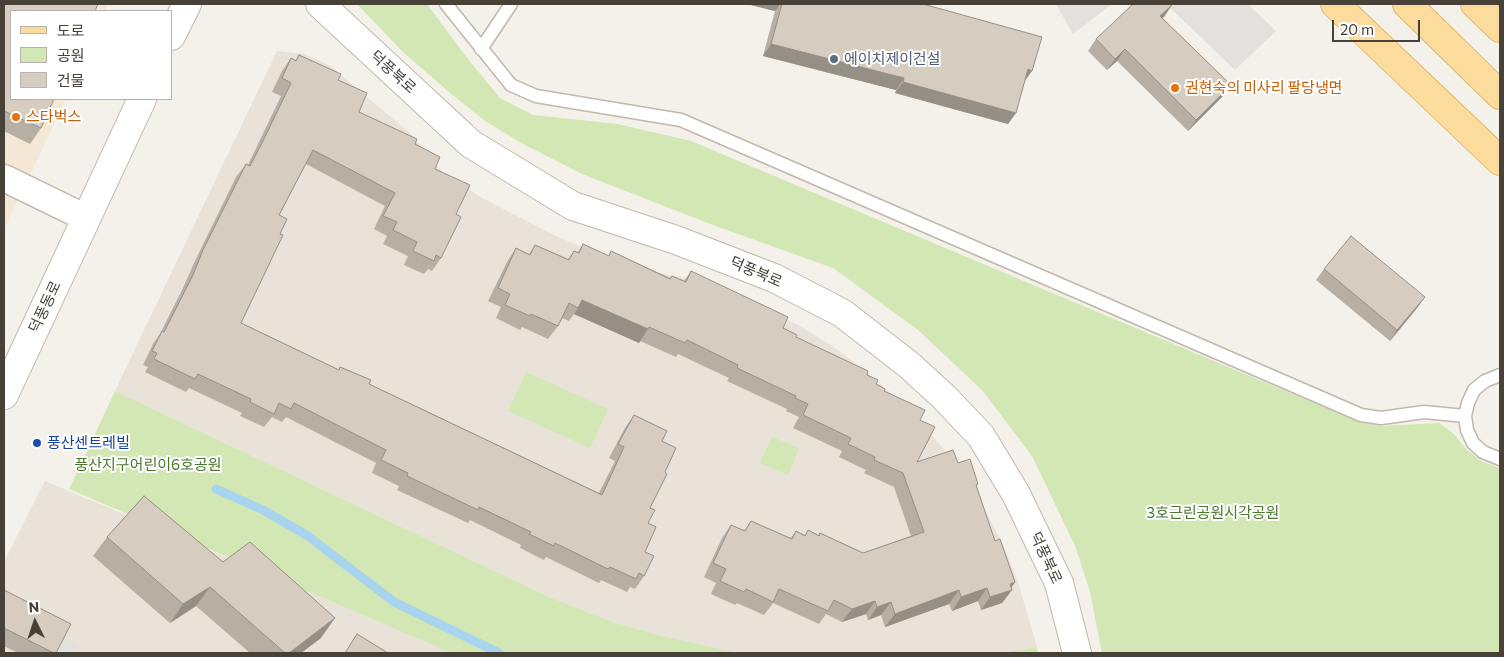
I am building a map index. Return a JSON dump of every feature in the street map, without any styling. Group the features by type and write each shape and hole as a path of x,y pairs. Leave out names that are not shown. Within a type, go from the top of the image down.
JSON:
{"main road":[{"path":"1335,4 1500,161"},
{"path":"1407,4 1500,95"},
{"path":"1475,4 1500,28"}],"street":[{"path":"172,34 186,4"},
{"name":"덕풍북로","path":"320,4 471,144 573,206 676,240 774,278 842,313 909,365 945,398 980,436 1016,494 1059,583 1077,653"},
{"name":"덕풍동로","path":"4,395 142,100"},
{"path":"4,178 86,218"}],"lane":[{"path":"446,4 511,85 536,96 681,120 1361,415 1381,418 1424,412 1465,416"},
{"path":"481,49 513,4"},
{"path":"1500,375 1485,381 1474,390 1468,402 1465,416 1467,430 1474,443 1483,452 1500,459"}],"shaded area":[{"path":"4,4 108,4 105,10 10,10 10,100 66,100 4,229"},
{"path":"1056,4 1112,4 1073,34"},
{"path":"1166,4 1248,4 1276,31 1235,70"},
{"path":"277,51 304,54 329,65 412,135 443,173 482,198 558,237 630,267 696,280 753,303 798,325 831,345 863,369 907,407 948,454 967,480 1003,545 1017,579 1037,647 1000,653 739,653 658,635 610,621 547,596 115,391"},
{"path":"45,481 452,653 4,653 4,562"},
{"path":"63,638 77,645 73,653 55,653"}],"green space":[{"name":"3호근린공원시각공원","path":"357,4 427,4 500,98 533,115 618,124 691,141 1359,422 1381,426 1439,423 1454,434 1466,449 1483,462 1500,468 1500,653 1102,653 1090,592 1076,548 1032,456 982,390 918,330 833,268 713,225 582,174 521,143 485,121 449,92 404,53"},
{"path":"526,372 608,409 590,448 508,411"},
{"name":"풍산지구어린이6호공원","path":"115,391 547,596 610,621 658,635 739,653 452,653 69,489"},
{"path":"772,437 799,448 788,475 760,463"},
{"path":"1037,647 1038,653 1000,653"}],"building":[{"path":"4,4 98,4 95,10 10,10 10,100 54,100 41,128 4,111"},
{"path":"782,4 923,4 1042,37 1032,71 1028,69 1016,113 903,82 904,78 771,44"},
{"path":"1133,4 1171,4 1160,16 1231,85 1196,120 1125,49 1115,59 1096,39"},
{"path":"299,55 341,74 338,80 367,93 359,112 417,139 415,144 440,157 435,169 470,185 456,214 461,217 441,258 436,255 434,261 413,251 417,242 393,230 397,222 383,216 395,193 313,150 279,215 287,219 280,234 283,235 241,323 339,370 340,367 371,380 369,384 602,495 624,447 618,444 634,415 667,431 662,441 676,448 665,472 667,474 650,508 655,510 648,523 656,527 645,552 654,556 644,576 639,573 636,579 610,567 608,569 555,543 554,546 529,534 531,532 479,507 478,510 407,476 408,473 381,460 386,450 294,403 291,409 279,403 274,414 250,402 251,399 198,374 195,379 154,359 157,353 152,351 162,331 164,332 193,275 203,250 246,164 250,166 291,83 282,78 291,58 296,61"},
{"path":"1351,236 1425,297 1397,330 1324,269"},
{"path":"583,244 609,256 611,251 670,279 672,276 686,282 691,271 788,317 783,328 797,335 796,337 868,371 867,375 878,380 876,384 885,389 884,391 925,410 920,420 935,427 917,462 953,450 958,463 970,459 978,484 976,485 995,541 1000,539 1015,582 1010,584 1012,590 990,597 987,588 961,597 959,590 895,614 891,602 877,607 875,601 852,609 834,600 828,611 779,589 773,602 746,589 744,592 720,581 726,569 713,563 731,525 745,531 751,521 792,539 796,531 805,536 808,530 819,536 820,533 863,553 924,532 903,473 874,460 875,457 848,444 851,438 803,415 808,404 795,398 796,396 737,368 738,365 687,340 685,343 649,327 648,329 582,300 578,308 569,303 558,326 505,305 510,294 498,288 516,248 530,255 535,245 569,260 574,251 579,253"},
{"path":"144,496 223,562 250,542 335,618 289,653 285,653 210,587 183,604 107,537"},
{"path":"4,590 71,624 56,653 4,628"},
{"path":"357,634 388,653 345,653"}],"waterway":[{"path":"216,489 263,510 308,536 394,602 499,653"}],"place":[{"name":"에이치제이건설","path":"834,59"},
{"name":"권현숙의 미사리 팔당냉면","path":"1175,88"},
{"name":"스타벅스","path":"16,117"},
{"name":"풍산센트레빌","path":"37,443"}]}
